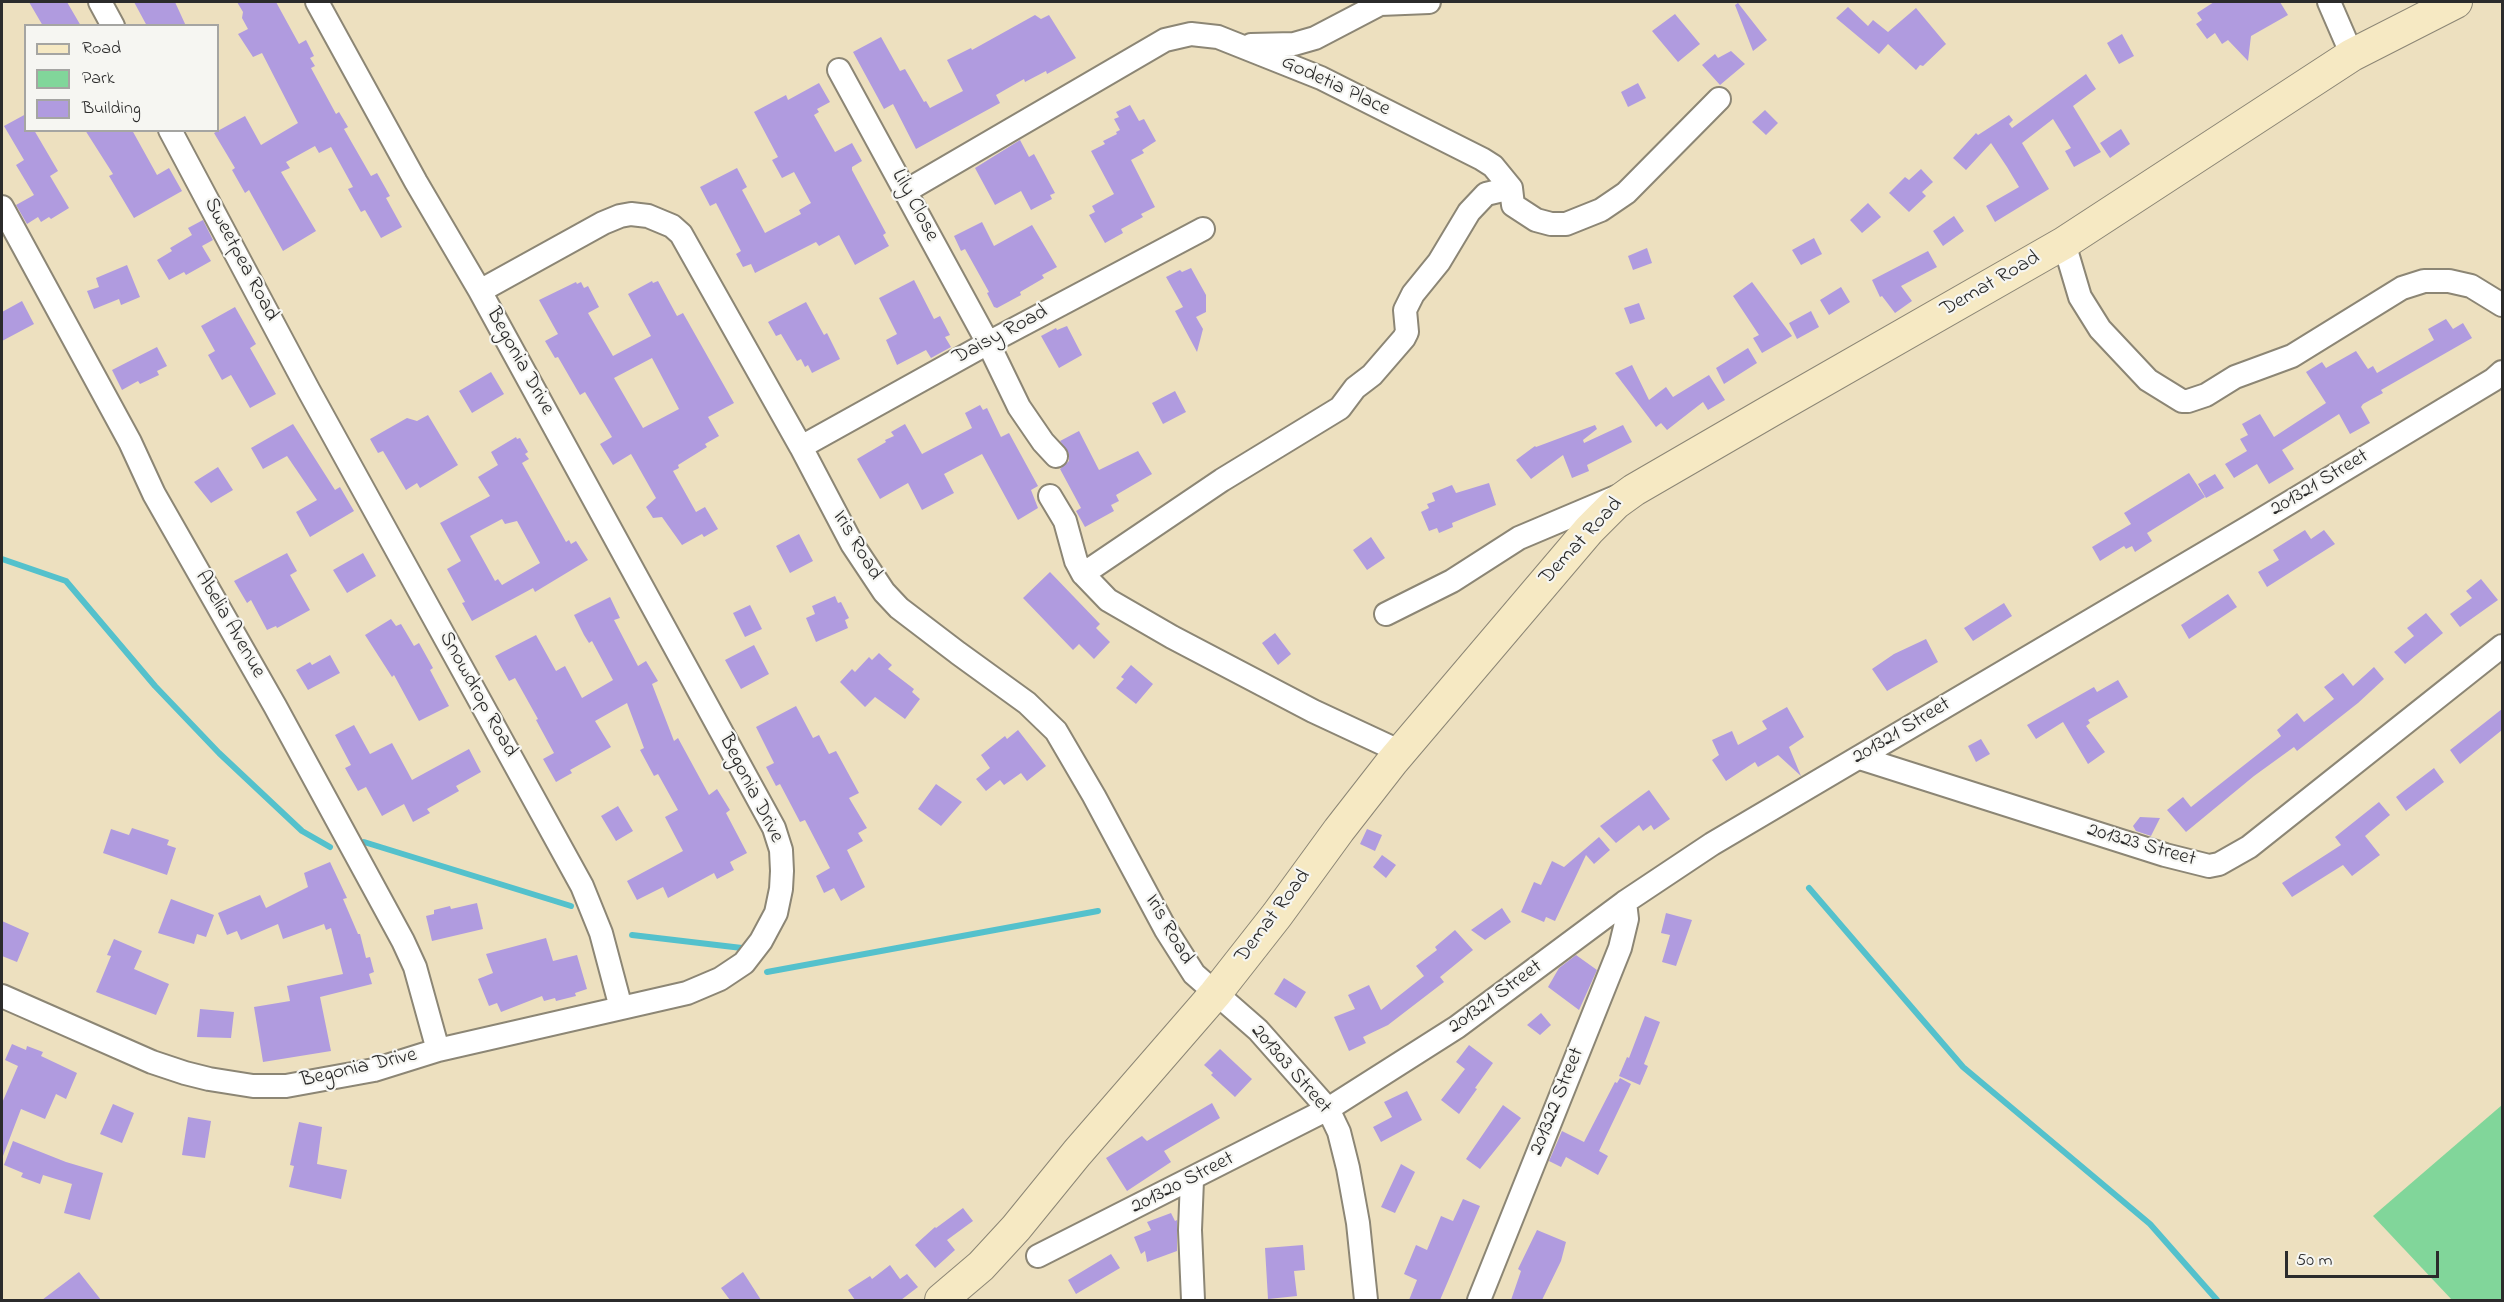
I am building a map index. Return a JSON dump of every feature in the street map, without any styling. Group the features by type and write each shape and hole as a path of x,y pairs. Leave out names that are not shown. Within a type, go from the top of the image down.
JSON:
{"street":[{"path":"100,2 112,24"},
{"name":"Begonia Drive","path":"2,996 152,1062 209,1079 253,1086 286,1086 374,1070 438,1050 687,993 704,987 744,963 761,941 776,913 782,884 781,850 774,828 480,291 416,182 317,2"},
{"path":"1240,45 1294,44 1319,36 1380,4 1429,2"},
{"path":"2329,2 2352,55"},
{"name":"Demat Road","path":"941,1300 981,1266 1016,1228 1077,1153 1215,994 1277,915 1345,821 1401,752 1589,530 1616,503 1634,490 2064,243 2352,55 2456,2"},
{"name":"Godetia Place","path":"906,191 1165,40 1191,34 1218,37 1321,78 1482,159 1493,166 1511,188 1513,205 1536,220 1551,224 1566,224 1601,210 1626,193 1719,99"},
{"name":"Lily Close","path":"839,70 988,342 1019,407 1042,442 1056,456"},
{"name":"Sweetpea Road","path":"171,132 309,391"},
{"path":"1083,574 1222,480 1340,408 1355,388 1372,375 1404,338 1407,332 1404,313 1413,294 1439,262 1469,212 1486,194 1511,188"},
{"name":"Abelia Avenue","path":"2,207 130,442 154,494 275,706 403,941 415,967 438,1050"},
{"name":"Iris Road","path":"480,291 611,219 637,215 662,220 683,236 801,447 852,544 884,592 899,608 1027,703 1056,731 1179,951 1194,974 1215,994"},
{"name":"Daisy Road","path":"801,447 988,342 1203,229"},
{"path":"2064,243 2080,297 2100,329 2148,380 2182,401 2206,394 2235,377 2292,356 2402,288 2424,280 2449,281 2471,286 2502,305"},
{"name":"201321 Street","path":"1328,1109 1395,1068 1485,1007 1625,902 1712,844 1860,758 2498,376"},
{"name":"Snowdrop Road","path":"309,391 591,903 621,1008"},
{"path":"1386,614 1462,575 1519,538 1634,490"},
{"path":"1050,496 1065,521 1076,561 1083,574 1097,590 1122,609 1321,715 1401,752"},
{"name":"201323 Street","path":"1860,758 2164,855 2209,866 2219,864 2249,847 2502,646"},
{"name":"201322 Street","path":"1479,1300 1620,948 1627,919 1625,902"},
{"name":"201303 Street","path":"1215,994 1258,1030 1328,1109 1340,1132 1358,1223 1366,1300"},
{"name":"201320 Street","path":"1038,1256 1328,1109"},
{"path":"1192,1179 1190,1230 1193,1300"}],"green space":[{"path":"2502,1105 2502,1300 2452,1300 2373,1216"}],"building":[{"path":"29,2 67,2 80,24 42,24"},
{"path":"134,2 175,2 185,24 146,24"},
{"path":"237,2 276,2 299,44 306,40 314,56 310,58 315,66 311,68 336,114 339,112 348,127 344,129 371,176 377,173 390,196 386,198 402,227 381,238 365,210 361,212 348,189 353,187 331,147 319,153 315,146 286,162 290,168 281,172 316,231 283,251 249,190 245,193 232,170 235,168 214,133 245,116 261,145 298,123 262,53 253,57 238,34 248,29 242,18 243,12"},
{"path":"2214,2 2280,2 2288,15 2251,36 2248,61 2228,40 2222,44 2215,33 2207,39 2196,24 2202,20 2197,13"},
{"path":"1738,3 1767,40 1753,51 1735,5"},
{"path":"1848,7 1868,26 1873,20 1888,32 1916,8 1946,44 1916,70 1888,44 1879,54 1836,18"},
{"path":"1675,14 1700,44 1678,62 1652,31"},
{"path":"1035,15 1041,19 1049,15 1076,58 1047,74 1046,71 1025,82 1024,79 996,95 1000,103 916,149 893,104 884,109 853,52 881,37 900,71 905,69 924,102 926,101 930,108 963,91 947,60 971,48 972,50"},
{"path":"2122,34 2134,56 2119,64 2107,43"},
{"path":"1731,51 1745,64 1720,85 1702,65 1715,54 1718,58"},
{"path":"2086,74 2096,89 2073,106 2101,152 2074,167 2065,151 2071,148 2053,119 2022,143 2049,189 1995,222 1986,206 2019,187 2007,167 1991,143 1966,170 1953,158 1976,133 1978,135 2009,115 2013,120 2009,124 2012,128"},
{"path":"819,83 830,102 817,109 819,112 814,115 835,152 852,143 862,161 852,167 852,170 886,233 883,235 889,246 855,265 839,235 819,246 816,242 755,273 751,264 743,267 736,254 741,251 716,203 710,206 700,187 737,168 747,187 742,190 765,233 801,214 799,210 811,203 794,172 782,178 772,160 778,157 754,112 786,95 788,100"},
{"path":"1638,83 1646,98 1628,107 1621,92"},
{"path":"1130,105 1139,121 1144,119 1156,141 1142,150 1144,153 1131,160 1155,207 1141,214 1143,217 1121,229 1123,233 1105,243 1089,215 1095,212 1092,206 1114,194 1091,151 1105,144 1103,141 1117,134 1116,132 1120,130 1114,119 1119,117 1116,112"},
{"path":"1765,110 1778,123 1766,135 1752,122"},
{"path":"24,115 24,132 35,132 58,171 50,176 69,208 51,219 49,217 41,222 38,217 27,224 16,205 34,195 16,165 24,160 4,126"},
{"path":"2121,129 2130,144 2110,158 2100,143"},
{"path":"86,132 133,132 157,175 169,168 182,191 134,218 109,176 113,174"},
{"path":"1020,140 1029,157 1034,154 1055,193 1050,195 1052,199 1031,210 1021,191 995,205 975,168"},
{"path":"1921,169 1933,182 1922,192 1926,196 1909,212 1889,193 1905,177 1909,180"},
{"path":"1868,203 1881,217 1862,233 1850,220"},
{"path":"1954,216 1964,231 1943,246 1933,231"},
{"path":"203,220 213,240 202,246 211,261 186,275 184,272 169,280 157,260 172,251 170,248 192,235 188,228"},
{"path":"982,222 994,246 1032,225 1057,267 1042,275 1044,278 1020,292 1021,295 997,308 994,307 987,293 989,292 965,249 961,251 954,236"},
{"path":"1814,238 1822,254 1801,265 1792,250"},
{"path":"1647,248 1652,263 1633,270 1628,256"},
{"path":"1928,251 1937,267 1901,286 1912,301 1895,313 1882,296 1880,297 1872,280"},
{"path":"127,265 140,297 121,305 119,299 94,309 87,291 99,287 96,278"},
{"path":"1191,268 1206,295 1206,312 1196,317 1203,329 1197,352 1175,311 1183,307 1166,277 1180,270 1182,272"},
{"path":"914,280 934,319 940,316 950,335 945,337 951,347 931,358 926,350 897,365 886,340 897,334 879,298"},
{"path":"652,281 653,283 658,281 677,316 683,313 734,403 708,417 719,436 705,444 707,447 678,465 679,468 673,471 696,512 705,507 718,529 704,537 702,534 682,545 662,517 653,518 646,507 656,498 631,454 613,465 600,444 612,437 585,392 580,395 558,357 555,358 545,341 558,334 539,300 576,282 577,284 581,282 584,288 588,286 599,307 588,313 613,356 651,336 628,294","holes":["652,358 679,409 643,428 614,378"]},
{"path":"1752,282 1792,336 1762,353 1753,338 1759,335 1733,296"},
{"path":"1841,287 1850,302 1829,315 1820,300"},
{"path":"22,301 34,324 2,341 2,312"},
{"path":"806,302 824,335 827,333 840,359 812,373 801,359 797,361 781,334 776,336 768,322"},
{"path":"1639,303 1645,319 1630,324 1624,308"},
{"path":"235,307 256,344 250,348 276,394 250,408 231,375 222,380 208,355 215,351 201,326"},
{"path":"1811,311 1819,327 1797,339 1789,323"},
{"path":"2446,319 2453,329 2463,323 2472,338 2381,390 2383,393 2363,404 2361,407 2370,423 2350,434 2339,414 2282,450 2294,469 2269,484 2257,464 2234,478 2225,464 2247,451 2240,439 2248,435 2242,424 2260,414 2274,437 2326,403 2306,372 2322,362 2326,368 2356,351 2368,369 2373,366 2377,373 2434,340 2428,329"},
{"path":"1067,326 1082,355 1059,368 1041,336 1056,328 1057,330"},
{"path":"157,347 167,366 157,371 159,375 140,384 138,381 122,390 112,370"},
{"path":"1748,348 1757,363 1724,384 1716,368"},
{"path":"1632,365 1649,400 1666,387 1673,397 1709,375 1725,400 1708,410 1703,402 1667,430 1661,423 1656,427 1615,373"},
{"path":"491,372 504,394 472,413 459,391"},
{"path":"1175,391 1186,412 1163,424 1152,403"},
{"path":"980,405 983,410 987,408 1001,437 1009,433 1038,486 1031,490 1038,508 1018,520 982,454 944,474 954,493 922,510 908,483 880,499 857,459 886,442 885,440 894,436 891,432 905,424 922,454 972,428 965,413"},
{"path":"428,415 458,465 420,488 417,483 406,490 383,451 378,453 370,439 407,418 417,421"},
{"path":"293,424 335,490 340,487 354,511 310,537 296,512 317,500 287,456 263,469 251,448"},
{"path":"1595,425 1597,429 1583,440 1584,443 1623,425 1632,442 1587,465 1589,471 1572,478 1563,455 1531,479 1516,460 1535,446"},
{"path":"1079,431 1099,470 1138,451 1152,474 1116,495 1119,501 1111,505 1114,511 1085,527 1076,511 1081,508 1060,469 1069,461 1069,454 1060,441"},
{"path":"516,437 520,438 528,452 525,454 529,459 522,463 566,542 569,540 571,544 576,541 588,560 535,592 533,588 472,621 462,603 465,602 447,569 461,561 440,523 490,496 478,477 498,465 491,452","holes":["502,519 505,524 517,521 540,563 502,585 498,579 495,581 470,536"]},
{"path":"218,467 233,490 211,503 194,482"},
{"path":"2189,473 2205,497 2147,533 2152,541 2135,552 2132,546 2126,549 2124,546 2100,561 2092,547 2131,524 2124,513"},
{"path":"2215,474 2224,488 2206,498 2198,484"},
{"path":"1489,483 1496,505 1452,523 1453,527 1439,533 1437,528 1429,531 1421,512 1429,508 1427,504 1435,501 1432,493 1452,485 1456,493"},
{"path":"2305,530 2311,539 2324,530 2335,544 2267,587 2258,572 2279,560 2273,550"},
{"path":"799,534 813,561 790,573 776,546"},
{"path":"1371,537 1385,558 1367,570 1353,550"},
{"path":"287,553 297,571 290,575 310,610 277,628 276,626 267,630 251,600 247,603 234,581"},
{"path":"363,553 376,576 347,593 333,570"},
{"path":"1050,572 1100,624 1096,628 1110,642 1094,659 1079,644 1073,650 1023,598"},
{"path":"2481,579 2498,600 2460,627 2450,614 2472,598 2466,591"},
{"path":"2228,594 2237,607 2189,639 2181,625"},
{"path":"835,596 838,603 841,602 849,618 845,620 848,628 816,642 806,618 815,614 812,606"},
{"path":"610,597 620,618 614,620 638,666 646,661 658,681 652,684 674,741 678,738 709,795 717,789 730,810 726,813 747,853 730,862 734,870 717,879 714,873 668,898 663,887 637,900 627,881 683,851 665,817 678,810 658,774 654,776 640,750 644,748 627,703 595,721 611,747 570,770 572,773 556,782 543,759 554,753 536,720 538,719 515,678 509,681 495,656 536,635 556,671 565,666 582,698 613,680 592,641 589,643 574,615"},
{"path":"2004,603 2012,616 1973,641 1964,628"},
{"path":"750,605 762,629 745,637 733,613"},
{"path":"2426,613 2443,633 2405,664 2394,652 2414,636 2407,628"},
{"path":"391,619 396,626 401,624 414,646 419,643 433,668 430,670 449,706 419,721 394,675 392,677 365,635"},
{"path":"1275,633 1291,654 1278,665 1262,643"},
{"path":"1926,639 1938,662 1887,691 1872,669 1894,654"},
{"path":"754,645 769,674 741,689 725,660"},
{"path":"879,653 892,665 888,669 914,689 912,692 920,699 905,719 875,697 865,707 840,682 852,669 855,672 869,657 872,660"},
{"path":"330,655 340,673 308,690 296,670 310,662 312,665"},
{"path":"1131,665 1153,684 1136,704 1116,688 1124,679 1121,677"},
{"path":"2374,667 2384,679 2358,703 2297,751 2294,747 2254,776 2186,832 2167,810 2183,797 2191,807 2281,736 2277,730 2297,713 2304,722 2334,699 2324,687 2343,673 2353,686"},
{"path":"2118,680 2128,697 2088,720 2090,723 2086,726 2105,752 2088,764 2063,722 2036,739 2027,725 2094,687 2097,692"},
{"path":"796,706 813,738 819,735 829,754 836,751 859,793 849,798 867,828 858,833 863,841 847,850 865,887 841,901 834,888 824,893 816,876 830,868 805,820 800,822 780,784 776,786 766,767 774,763 756,727"},
{"path":"1787,707 1804,737 1789,747 1801,776 1778,755 1758,767 1755,762 1726,781 1712,760 1719,755 1712,740 1732,731 1738,745 1767,729 1762,721"},
{"path":"2502,709 2502,730 2460,764 2450,750"},
{"path":"354,725 370,754 392,743 412,780 469,749 481,772 456,786 459,791 427,809 430,813 413,822 404,804 382,816 366,787 358,791 345,768 351,765 335,735"},
{"path":"1018,730 1046,766 1027,781 1021,773 1004,785 1000,780 986,791 976,779 990,768 981,755 1005,736 1007,739"},
{"path":"1981,739 1990,754 1976,762 1968,746"},
{"path":"2434,768 2444,782 2406,811 2396,797"},
{"path":"936,784 962,802 941,826 918,809"},
{"path":"1649,790 1670,819 1654,830 1651,825 1643,831 1639,825 1616,843 1600,826"},
{"path":"2379,802 2390,815 2365,836 2380,855 2352,876 2343,865 2292,897 2282,883 2341,845 2335,837"},
{"path":"618,806 633,831 616,841 601,816"},
{"path":"2140,817 2160,818 2151,836 2136,831 2133,826"},
{"path":"132,828 169,840 167,845 176,848 167,875 103,853 111,829 129,835"},
{"path":"1367,829 1382,835 1375,851 1360,844"},
{"path":"1599,837 1610,850 1594,864 1586,855 1555,921 1546,917 1544,922 1521,912 1534,882 1541,885 1552,861 1564,867"},
{"path":"1382,855 1396,865 1386,878 1373,867"},
{"path":"330,862 347,898 343,899 360,934 366,958 370,957 374,972 369,974 372,984 320,997 331,1051 263,1062 254,1007 290,1001 287,986 343,974 331,928 326,930 324,924 283,939 278,924 241,940 237,931 227,935 218,913 260,895 266,908 308,887 304,873"},
{"path":"171,899 214,915 206,937 197,934 194,944 158,933"},
{"path":"477,903 483,929 432,941 426,916 434,914 434,910"},
{"path":"1502,908 1511,922 1485,940 1471,930"},
{"path":"1666,913 1692,920 1676,966 1662,962 1670,935 1661,933"},
{"path":"2,921 29,933 17,962 2,956"},
{"path":"1455,930 1473,950 1440,977 1444,982 1388,1025 1363,1037 1366,1043 1349,1051 1334,1017 1355,1009 1348,995 1369,985 1381,1010 1424,976 1416,966 1437,950 1435,947"},
{"path":"546,938 553,961 577,955 587,989 575,993 576,996 556,1001 555,998 544,1001 542,996 501,1012 497,1003 489,1006 478,979 493,973 486,954"},
{"path":"114,939 142,951 134,969 169,984 156,1015 96,992 111,956 107,955"},
{"path":"1576,955 1597,970 1579,1010 1548,987 1559,968"},
{"path":"1284,978 1306,992 1296,1008 1274,994"},
{"path":"200,1009 234,1012 231,1038 197,1037"},
{"path":"1541,1013 1551,1025 1540,1035 1527,1025"},
{"path":"1645,1016 1660,1022 1644,1064 1648,1066 1640,1085 1619,1076 1627,1057 1629,1058"},
{"path":"12,1044 26,1050 27,1046 43,1052 41,1056 77,1073 66,1099 56,1094 45,1119 21,1109 3,1156 2,1103 18,1066 5,1060"},
{"path":"1469,1045 1493,1063 1459,1114 1441,1100 1465,1069 1456,1062"},
{"path":"1220,1049 1252,1079 1235,1097 1211,1075 1213,1073 1204,1065"},
{"path":"1620,1078 1631,1084 1599,1151 1608,1156 1598,1175 1566,1157 1561,1167 1549,1161 1562,1131 1584,1142 1615,1082 1617,1083"},
{"path":"1407,1091 1422,1120 1381,1142 1373,1127 1392,1117 1384,1102"},
{"path":"1212,1103 1220,1118 1164,1151 1171,1162 1127,1191 1106,1158 1142,1136 1147,1141"},
{"path":"113,1104 134,1113 122,1143 100,1134"},
{"path":"1503,1105 1521,1118 1480,1169 1466,1159"},
{"path":"188,1117 211,1121 205,1158 182,1155"},
{"path":"299,1122 322,1127 317,1164 347,1170 341,1199 289,1187 294,1166 290,1165"},
{"path":"13,1141 66,1162 103,1173 90,1220 64,1213 72,1184 43,1175 40,1184 21,1177 23,1173 4,1165"},
{"path":"1401,1164 1415,1172 1395,1213 1381,1207"},
{"path":"1463,1199 1480,1206 1440,1300 1409,1300 1417,1280 1404,1274 1416,1245 1427,1250 1441,1216 1453,1221"},
{"path":"963,1208 973,1221 947,1240 955,1250 935,1268 915,1245 935,1227"},
{"path":"1171,1213 1175,1221 1177,1220 1177,1251 1147,1262 1145,1251 1141,1254 1134,1237 1151,1230 1147,1222"},
{"path":"1537,1230 1566,1242 1561,1261 1542,1300 1511,1300 1521,1271 1518,1269"},
{"path":"1303,1245 1305,1270 1294,1271 1297,1296 1268,1299 1265,1248"},
{"path":"1111,1254 1120,1268 1076,1294 1068,1280"},
{"path":"890,1265 900,1279 907,1274 918,1287 901,1300 855,1300 848,1290 870,1276 872,1279"},
{"path":"79,1272 101,1300 42,1300"},
{"path":"743,1272 761,1300 730,1300 721,1288"}],"waterway":[{"path":"2,559 66,581 155,686 219,753 302,831 330,847"},
{"path":"364,842 571,906"},
{"path":"1809,888 1963,1067 2150,1224 2217,1300"},
{"path":"767,972 1098,911"},
{"path":"632,935 742,948"}]}
